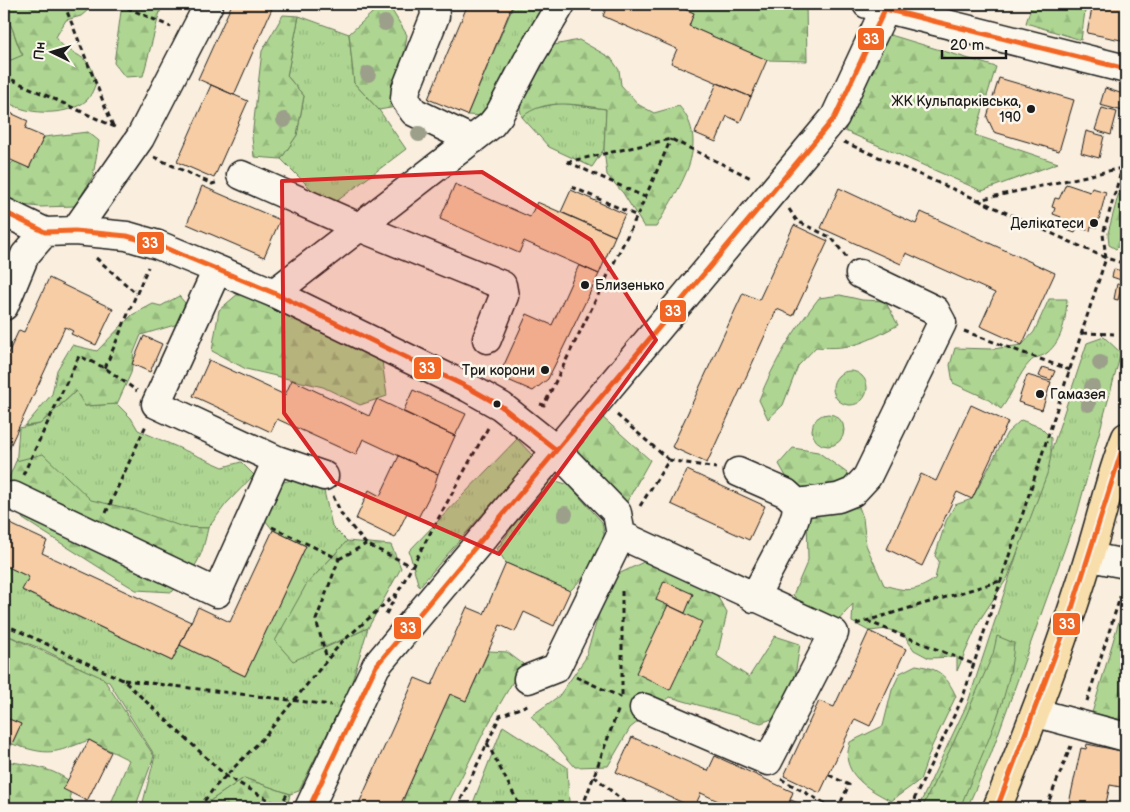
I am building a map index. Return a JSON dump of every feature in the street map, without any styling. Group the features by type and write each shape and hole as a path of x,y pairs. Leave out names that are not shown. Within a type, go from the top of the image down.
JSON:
{"main road":[{"path":"997,808 1037,713 1120,468 1126,437"}],"street":[{"path":"75,231 137,143 209,4"},
{"path":"434,4 435,16 406,89 406,99 414,112 472,140"},
{"path":"274,293 491,125 499,115 529,58 561,4"},
{"path":"309,808 376,666 834,117 876,7 1126,69"},
{"path":"241,175 359,227 502,285 504,296 487,339"},
{"path":"4,212 45,232 75,231 126,236 158,245 274,293 469,388 501,406 556,449 618,512 621,535 556,668 530,691"},
{"path":"4,306 25,255 45,232"},
{"path":"217,270 156,404 277,460 324,476"},
{"path":"738,472 786,493 797,503 838,498 854,492 867,478 942,323 936,310 860,274"},
{"path":"13,496 217,593 277,460"},
{"path":"754,598 792,526 797,503"},
{"path":"621,535 834,634 768,761 633,703"},
{"path":"1090,557 1126,564"},
{"path":"1037,713 1126,737"}],"path":[{"path":"64,4 114,126"},
{"path":"119,4 192,37"},
{"path":"4,76 114,126 137,143 212,184 241,175"},
{"path":"822,132 1106,258 1126,264"},
{"path":"572,187 637,216 671,139"},
{"path":"645,196 567,162 671,139 774,189 798,221 832,238 860,274"},
{"path":"910,808 963,697 1106,258 1104,234 1126,155"},
{"path":"978,200 1122,168"},
{"path":"75,231 79,243 137,294"},
{"path":"105,368 158,245"},
{"path":"942,323 1071,370"},
{"path":"1083,333 1114,334"},
{"path":"13,496 79,356 105,368 156,404 95,536"},
{"path":"598,398 670,460 738,472"},
{"path":"383,618 501,406"},
{"path":"621,535 670,460"},
{"path":"324,476 342,515 366,544 412,566"},
{"path":"250,520 274,528 339,559"},
{"path":"327,659 316,620 339,559 366,544"},
{"path":"1086,705 1126,580"},
{"path":"829,632 1000,581"},
{"path":"582,808 594,776 633,703 622,583"},
{"path":"199,808 226,776 264,737 341,643 398,592"},
{"path":"867,621 973,664"},
{"path":"4,624 123,680 226,776 281,808 289,790"},
{"path":"556,668 633,703"},
{"path":"123,680 335,706 330,714"},
{"path":"457,808 500,716 530,691"},
{"path":"487,743 521,808"},
{"path":"1046,808 1071,745"},
{"path":"768,761 780,779 833,808"},
{"path":"829,775 849,785 838,808"},
{"path":"594,776 631,808"}],"highlighted area":[{"path":"482,172 591,240 656,340 499,554 334,482 284,413 282,181"}],"green space":[{"path":"4,4 95,4 81,16 66,20 56,37 59,42 85,60 92,68 96,83 87,100 79,106 69,109 45,112 22,109 4,99 4,63 23,55 10,23 4,14"},
{"path":"122,4 162,4 143,76 125,77 114,63"},
{"path":"382,4 388,4 407,35 396,107 379,110 354,83 349,34"},
{"path":"514,4 545,4 483,116 467,115"},
{"path":"672,4 806,4 807,61 767,60 689,26 694,13"},
{"path":"1032,4 1086,4 1081,40 1026,23"},
{"path":"4,14 23,56 4,63"},
{"path":"283,15 299,16 287,76 304,96 297,135 281,159 254,157 252,137 262,51"},
{"path":"299,16 349,34 354,83 379,110 406,149 329,207 281,159 297,135 304,96 287,76"},
{"path":"884,33 996,67 975,135 1058,163 982,191 845,131 860,89"},
{"path":"579,40 611,58 619,70 621,85 639,105 654,113 679,106 689,121 693,136 692,152 688,167 656,227 644,227 623,193 607,175 604,149 606,109 562,104 541,107 522,117 516,93 549,46"},
{"path":"561,103 606,109 604,149 592,167 549,147 522,117 531,109"},
{"path":"88,132 99,141 93,176 75,206 40,207 4,203 4,170 14,161 29,168 44,137"},
{"path":"1126,174 1126,238 1116,249 1109,245 1108,233 1122,181"},
{"path":"239,293 382,361 387,396 360,405 323,387 246,369 212,351 219,310"},
{"path":"840,295 862,300 885,301 898,325 859,344 829,348 816,347 798,366 783,405 768,419 759,400 785,346 819,298"},
{"path":"179,296 185,303 178,324 141,335 134,352 131,373 117,404 85,406 76,391 40,424 25,426 52,394 57,370 72,345 97,351 132,315 153,304 161,306"},
{"path":"1049,299 1067,299 1063,328 1057,342 1047,353 1030,362 1001,409 986,398 953,383 950,365 955,348 992,349 1022,345 1034,332"},
{"path":"1104,337 1121,353 1077,514 991,754 967,808 918,808 968,702 1087,343"},
{"path":"850,371 862,376 867,388 862,400 850,405 838,400 833,388 838,376"},
{"path":"76,391 85,406 117,404 131,418 138,430 223,467 241,462 254,475 226,504 208,528 148,526 15,480 19,428 40,424"},
{"path":"828,414 834,415 839,419 843,424 843,436 839,441 834,445 828,446 822,445 817,441 813,436 812,430 813,424 817,419 822,415"},
{"path":"601,416 650,460 625,505 575,450"},
{"path":"1021,420 1040,427 1051,438 1051,456 1047,474 1008,577 979,621 957,671 957,657 929,658 914,650 904,635 887,629 869,631 852,622 853,604 836,623 811,615 793,595 808,560 807,513 779,464 793,448 818,452 847,473 863,518 866,545 884,585 911,590 935,579 939,561 935,556 946,521 955,505 972,499 1007,433"},
{"path":"517,439 533,456 419,587 409,551"},
{"path":"43,454 91,500 135,510 183,527 208,528 200,556 187,577 172,592 136,590 23,519 5,487 16,461"},
{"path":"547,478 569,485 602,522 605,540 594,566 570,591 506,563 497,549"},
{"path":"297,479 324,491 332,526 347,541 306,585 325,648 368,628 351,685 299,791 290,794 244,778 210,801 192,805 190,808 146,808 142,806 155,756 109,682 42,649 4,634 4,565 29,577 23,591 172,661 180,645 245,676 306,546 273,530 265,520 283,482"},
{"path":"347,541 391,545 401,568 368,628 293,661 275,641 306,585"},
{"path":"652,558 709,582 727,613 717,656 749,677 775,636 800,644 794,682 780,716 761,723 670,697 630,728 608,766 575,767 531,716 559,696 585,659 610,578"},
{"path":"1126,597 1126,721 1092,713"},
{"path":"4,634 103,678 154,756 135,808 109,808 129,760 89,740 51,752 43,752 12,744 21,724 4,717"},
{"path":"997,636 1014,643 1007,686 1001,707 960,808 922,808 966,716 993,654"},
{"path":"489,651 507,652 523,664 486,728 446,808 403,808 405,795 450,694 466,701"},
{"path":"916,665 941,674 949,683 956,696 932,746 920,780 891,801 860,781 848,762 848,752 850,742 883,726 892,690 900,673"},
{"path":"503,726 567,767 569,802 566,808 471,808"},
{"path":"4,761 45,769 68,780 72,808 9,808 4,806"},
{"path":"244,778 290,794 287,808 190,808 192,805 210,801"}],"building":[{"path":"232,4 274,4 234,95 198,79"},
{"path":"468,4 513,4 467,115 428,99"},
{"path":"608,4 672,4 694,13 689,26 767,60 751,97 671,63 677,49 603,16"},
{"path":"1093,4 1126,4 1126,41 1087,33"},
{"name":"ЖК Кульпарківська, 190","path":"999,78 1074,100 1059,151 994,132 987,117"},
{"path":"717,83 751,97 740,122 727,116 716,142 695,133"},
{"path":"211,85 248,101 214,178 177,162"},
{"path":"1105,88 1126,95 1123,111 1100,105"},
{"path":"1102,108 1117,112 1111,135 1095,130"},
{"path":"4,110 28,121 25,129 44,137 29,168 4,157"},
{"path":"1086,131 1104,136 1099,158 1081,153"},
{"path":"455,184 530,217 537,202 615,236 599,274 524,241 519,253 440,219"},
{"path":"1066,184 1090,192 1092,188 1106,192 1097,227 1091,226 1090,231 1077,227 1075,233 1058,227 1061,217 1053,214 1055,208 1052,207 1055,198 1059,199"},
{"path":"202,186 280,220 264,257 187,224"},
{"path":"839,188 916,224 921,212 1055,273 1022,345 980,326 995,293 906,253 901,264 821,228"},
{"path":"571,190 625,214 615,236 561,212"},
{"path":"794,225 828,241 793,316 777,309 707,463 672,447 743,293 759,300"},
{"path":"579,265 599,274 548,379 533,391 499,376 527,314 552,325"},
{"path":"1114,269 1123,271 1121,280 1112,277"},
{"path":"49,278 113,309 96,345 71,334 73,331 65,327 4,459 4,362 19,330 24,332"},
{"path":"1117,284 1122,285 1118,300 1114,299"},
{"path":"144,336 162,344 150,372 132,364"},
{"path":"209,360 285,395 292,380 369,416 377,399 455,436 438,474 363,439 356,455 277,419 271,432 193,396"},
{"path":"1043,367 1055,371 1051,380 1039,376"},
{"path":"1027,375 1051,382 1042,410 1018,402"},
{"path":"413,390 466,414 455,436 403,412"},
{"path":"971,405 1008,422 972,499 957,492 922,566 887,549 921,474 936,481"},
{"path":"399,456 438,474 434,487 418,518 407,513 395,538 356,519 369,490 380,496"},
{"path":"687,470 765,506 749,540 671,504"},
{"path":"4,521 47,541 42,553 191,622 172,661 22,590 29,577 4,565"},
{"path":"273,530 306,546 245,676 180,645 198,607 230,622"},
{"path":"506,563 570,591 554,626 524,612 515,632 500,625 466,701 450,694 399,808 357,808 415,678 432,685 467,607 484,614"},
{"path":"664,581 693,594 685,613 656,600"},
{"path":"668,605 702,622 670,690 636,673"},
{"path":"869,631 906,649 870,726 855,719 820,793 784,776 819,701 834,707"},
{"path":"4,717 21,724 4,761"},
{"path":"632,737 708,771 715,756 793,792 787,808 733,808 701,793 694,808 616,772"},
{"path":"89,740 111,752 87,801 63,789"},
{"path":"1087,744 1126,752 1126,788 1110,785 1105,808 1068,808 1081,748 1086,749"},
{"path":"791,800 809,808 787,808"}],"transit line":[{"name":"33","path":"309,808 376,666 835,117 885,9 1126,69"},
{"name":"33","path":"4,212 45,232 75,231 127,236 158,245 274,293 469,388 501,406 555,449"},
{"name":"33","path":"997,808 1068,621 1126,437"}],"place":[{"name":"ЖК Кульпарківська, 190","path":"1031,109"},
{"name":"Делікатеси","path":"1094,223"},
{"name":"Близенько","path":"585,285"},
{"name":"Три корони","path":"545,370"},
{"name":"Гамазея","path":"1040,394"}]}
